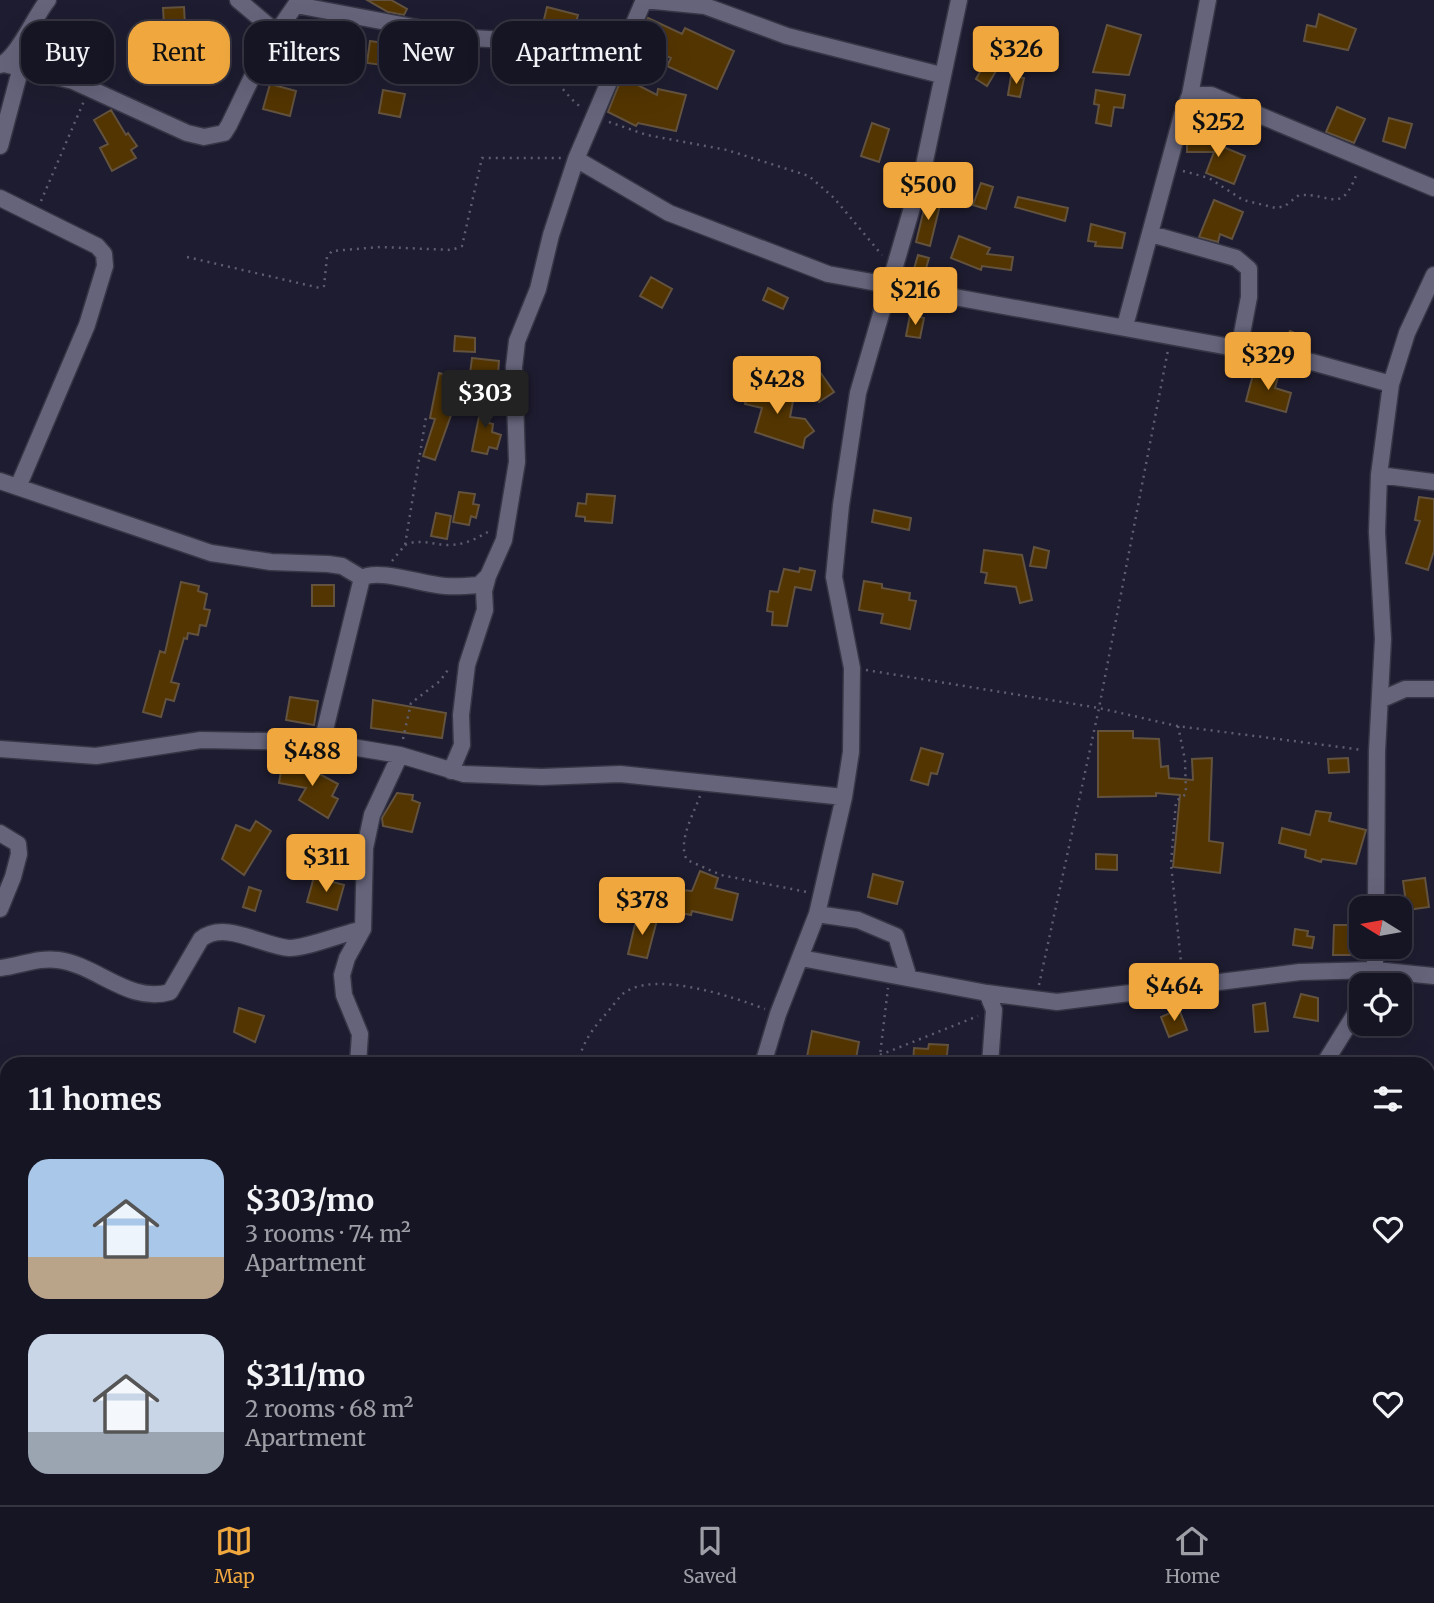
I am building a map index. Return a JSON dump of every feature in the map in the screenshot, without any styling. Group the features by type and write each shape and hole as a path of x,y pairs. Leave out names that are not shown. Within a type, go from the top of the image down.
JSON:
{"street":[{"path":"0,146 8,66 48,0"},
{"path":"238,0 263,21"},
{"path":"634,21 644,0 705,6 787,36 941,75"},
{"path":"765,1057 778,1014 817,914 844,797 851,752 852,668 836,598 835,550 858,393 887,285 923,170 959,0"},
{"path":"1125,326 1167,166 1190,95 1208,0"},
{"path":"284,21 297,2 492,40"},
{"path":"8,66 53,73 187,133 216,137 224,133 250,84"},
{"path":"0,481 211,553 271,562 342,566 362,578 374,574 443,586 479,585 497,562 507,524 517,462 514,367 517,341 538,289 551,235 576,159 607,84"},
{"path":"1190,95 1211,94 1434,188"},
{"path":"576,159 669,213 804,267 887,285 1312,362 1391,384"},
{"path":"0,198 97,246 104,254 105,266 87,325 18,487"},
{"path":"1151,234 1236,258 1250,269 1249,297 1239,349"},
{"path":"1376,896 1377,751 1382,672 1377,532 1379,474 1391,384 1407,333 1434,275"},
{"path":"1379,474 1434,482"},
{"path":"451,771 462,749 461,715 467,665 485,610 484,591 488,576"},
{"path":"322,742 362,578"},
{"path":"1382,672 1405,690"},
{"path":"1380,700 1405,690 1434,689"},
{"path":"0,750 96,756 201,740 322,742 400,755 451,771 530,777 620,774 844,797"},
{"path":"358,1057 360,1034 341,985 347,958 363,929 365,848 372,815 400,755"},
{"path":"0,833 18,844 19,854 0,909"},
{"path":"817,914 858,920 896,936 909,978"},
{"path":"0,968 43,958 61,960 136,992 157,996 170,992 201,939 209,932 220,931 289,948 363,929"},
{"path":"801,958 1036,1001 1092,999 1300,972 1349,976"},
{"path":"1412,977 1434,976"},
{"path":"987,993 994,1010 991,1057"},
{"path":"1328,1057 1349,1024"}],"path":[{"path":"559,84 565,95 594,117 647,135 727,150 809,176 847,213 893,268"},
{"path":"35,216 90,89"},
{"path":"187,257 320,288 324,286 327,257 332,251 380,247 452,250 462,246 482,158 576,159"},
{"path":"1167,166 1209,178 1243,200 1276,208 1285,206 1299,195 1329,200 1342,198 1348,194 1361,167 1369,161"},
{"path":"1036,1001 1099,708 1171,337"},
{"path":"384,564 396,558 405,545 426,417"},
{"path":"405,545 415,540 451,545 464,543 507,524"},
{"path":"400,755 409,707 440,681 452,663"},
{"path":"852,668 1099,708 1177,726 1377,751"},
{"path":"1177,726 1185,760 1186,794 1176,802 1171,864 1183,986"},
{"path":"705,783 687,832 684,855 687,860 721,875 794,892 822,893"},
{"path":"890,975 880,1055 994,1010"},
{"path":"580,1057 596,1027 625,992 656,984 733,997 778,1014"}],"building":[{"path":"367,0 391,0 407,9 404,15 388,12"},
{"path":"184,7 185,21 164,21 163,8"},
{"path":"547,7 578,15 576,21 544,21"},
{"path":"1319,14 1356,29 1348,50 1304,41 1307,25 1316,27"},
{"path":"1107,25 1141,35 1129,75 1093,72"},
{"path":"666,26 682,34 685,28 734,51 717,89 667,66 671,58 666,56"},
{"path":"980,31 1012,33 1011,46 987,86 976,79 991,53 978,53"},
{"path":"370,41 379,42 379,65 367,63"},
{"path":"1011,76 1024,78 1020,97 1008,95"},
{"path":"270,84 296,91 290,116 263,109"},
{"path":"619,84 636,84 657,95 658,89 686,95 676,131 638,123 636,126 608,112"},
{"path":"383,90 405,94 400,117 379,113"},
{"path":"1096,90 1125,95 1123,108 1114,107 1111,126 1096,123 1099,105 1094,104"},
{"path":"1337,107 1365,119 1354,143 1326,132"},
{"path":"111,110 126,135 128,133 137,146 131,150 136,158 112,171 100,148 108,144 94,120"},
{"path":"1389,118 1412,124 1405,148 1383,141"},
{"path":"872,123 889,129 879,162 861,156"},
{"path":"1187,138 1202,138 1245,156 1234,184 1206,173 1214,152 1187,152"},
{"path":"981,183 993,187 986,209 973,205"},
{"path":"927,197 941,201 930,246 916,242"},
{"path":"1018,197 1068,208 1065,221 1015,207"},
{"path":"1214,200 1243,212 1232,239 1220,234 1218,242 1199,237"},
{"path":"1091,224 1125,233 1122,248 1095,246 1096,242 1088,241"},
{"path":"959,236 990,248 987,254 1013,257 1011,270 982,266 981,270 951,258"},
{"path":"918,255 929,258 923,279 912,276"},
{"path":"651,277 672,289 662,308 640,296"},
{"path":"768,288 788,298 783,309 763,300"},
{"path":"910,315 924,318 920,338 906,336"},
{"path":"1290,331 1308,339 1303,350 1284,344"},
{"path":"455,336 475,338 475,352 454,351"},
{"path":"472,358 499,361 498,374 492,374 490,385 469,382"},
{"path":"1254,371 1278,377 1275,388 1291,393 1286,412 1246,401"},
{"path":"820,372 834,392 819,402 814,394 797,391 800,376 811,378"},
{"path":"439,373 454,377 447,402 455,404 435,460 423,456 435,419 430,418"},
{"path":"750,381 766,385 765,392 794,396 790,417 805,419 814,431 805,438 803,448 755,432 762,408 745,404"},
{"path":"483,397 491,398 489,423 493,424 492,432 501,435 497,449 489,447 487,454 472,451"},
{"path":"459,492 475,494 473,504 479,505 476,518 471,516 469,525 453,522"},
{"path":"587,494 615,496 612,523 585,521 585,517 576,516 578,503 586,504"},
{"path":"1419,497 1434,499 1434,551 1428,570 1406,563 1420,521 1415,520"},
{"path":"874,510 911,518 909,530 872,522"},
{"path":"436,513 451,516 447,539 431,536"},
{"path":"1034,547 1049,551 1046,568 1030,566"},
{"path":"984,550 1022,555 1032,600 1020,603 1016,587 985,583 987,573 981,572"},
{"path":"800,568 815,571 811,590 795,587 787,626 772,625 773,612 767,611 770,591 778,592 784,569 799,572"},
{"path":"864,581 882,584 882,588 910,593 909,600 916,601 910,629 881,623 883,614 859,610"},
{"path":"181,582 199,586 198,591 207,594 204,609 210,610 206,626 200,625 198,635 188,633 187,639 184,638 171,682 179,684 174,701 166,699 161,717 143,712 160,651 165,653"},
{"path":"312,585 334,585 334,606 312,606"},
{"path":"290,697 318,701 314,725 286,720"},
{"path":"373,700 446,713 442,738 371,728"},
{"path":"1098,731 1133,731 1133,738 1159,739 1161,767 1168,766 1169,778 1193,780 1192,759 1212,758 1209,841 1223,843 1220,873 1173,867 1180,795 1156,793 1156,796 1098,797"},
{"path":"921,748 943,754 937,774 931,773 928,785 911,780"},
{"path":"1348,758 1349,772 1329,773 1328,759"},
{"path":"282,765 316,772 338,784 332,796 338,799 328,818 299,800 306,788 279,783"},
{"path":"397,793 413,795 412,800 420,803 412,832 383,826 382,818"},
{"path":"1316,811 1331,813 1329,821 1366,830 1356,864 1322,859 1321,862 1305,857 1306,850 1279,843 1282,828 1310,835"},
{"path":"256,821 271,831 244,875 222,859 236,825 250,831"},
{"path":"1096,854 1117,855 1117,870 1096,869"},
{"path":"700,871 718,878 715,888 738,894 732,920 692,911 691,915 670,911 672,898 680,899 682,890 692,891"},
{"path":"873,874 903,882 897,904 868,897"},
{"path":"314,877 344,885 337,910 307,902"},
{"path":"1425,878 1429,907 1412,909 1412,896 1405,896 1403,881"},
{"path":"249,887 261,891 255,911 243,907"},
{"path":"637,916 657,920 647,958 628,954"},
{"path":"1334,925 1349,925 1349,955 1333,955"},
{"path":"1295,929 1308,931 1307,936 1314,937 1312,948 1293,945"},
{"path":"1301,994 1318,998 1318,1021 1294,1017"},
{"path":"1265,1003 1268,1031 1255,1032 1253,1005"},
{"path":"239,1008 264,1016 255,1042 234,1032"},
{"path":"1179,1009 1187,1030 1169,1037 1161,1017"},
{"path":"812,1031 859,1042 856,1057 807,1057"},
{"path":"929,1044 948,1045 947,1057 913,1057 914,1048 928,1049"}]}
